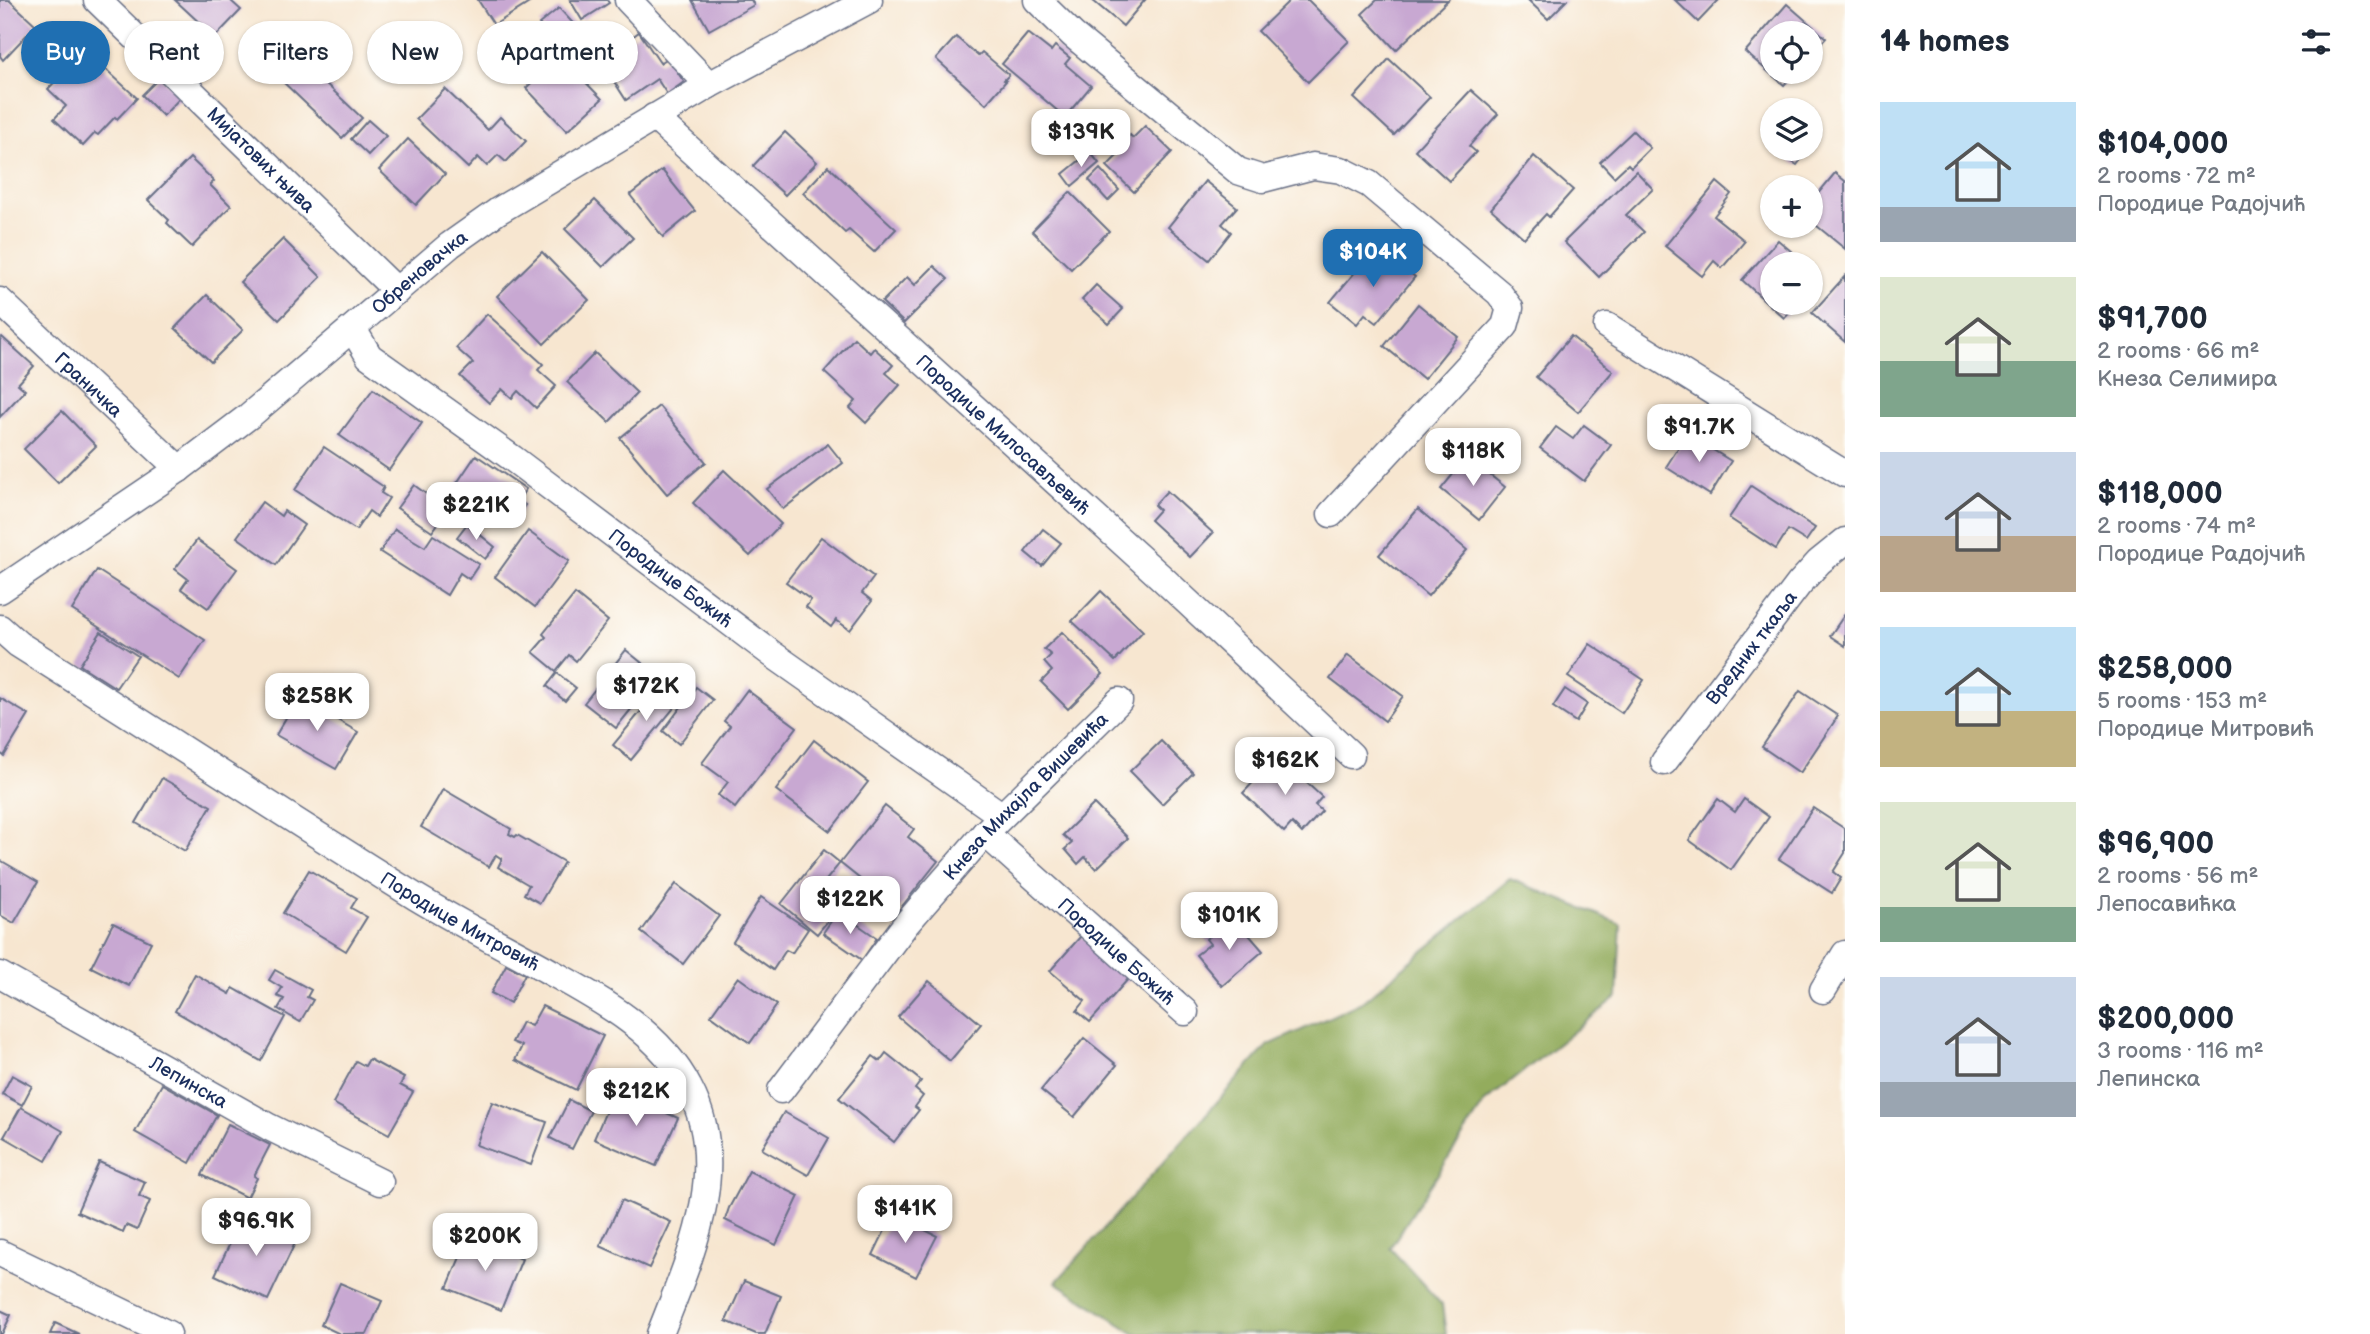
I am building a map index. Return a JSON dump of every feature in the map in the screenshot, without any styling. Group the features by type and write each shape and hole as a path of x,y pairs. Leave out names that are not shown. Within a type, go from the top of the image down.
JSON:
{"street":[{"name":"Мијатових њива","path":"97,0 397,290"},
{"path":"628,0 709,85"},
{"name":"Обреновачка","path":"0,590 179,469 249,416 450,245 498,211 709,85 869,0"},
{"path":"1037,0 1073,34 1238,171 1263,179 1313,166 1341,170 1369,184 1499,293 1510,308 1505,326 1331,514"},
{"name":"Породице Милосављевић","path":"654,117 1163,579 1351,755"},
{"name":"Граничка","path":"0,301 179,469"},
{"path":"1607,326 1845,474"},
{"name":"Породице Божић","path":"353,329 369,356 512,458 993,824 1185,1012"},
{"name":"Вредних ткаља","path":"1664,762 1799,584 1845,541"},
{"name":"Породице Митровић","path":"0,628 18,644 419,898 603,1001 637,1026 664,1051 690,1088 705,1130 709,1164 700,1226 660,1334"},
{"name":"Кнеза Михајла Вишевића","path":"781,1090 906,924 993,824 1119,701"},
{"path":"1823,990 1845,954"},
{"name":"Лепинска","path":"0,975 268,1127 380,1182"},
{"path":"0,1253 156,1332"}],"green space":[{"path":"1510,879 1621,924 1617,997 1485,1102 1390,1248 1442,1305 1446,1334 1135,1334 1056,1282 1267,1046 1362,1002"}],"building":[{"path":"0,0 9,0 32,21 21,21 21,41 3,60 0,56"},
{"path":"175,0 230,0 241,10 224,28 224,21 198,21"},
{"path":"478,0 534,0 500,21 491,21"},
{"path":"570,0 607,0 609,3 582,20"},
{"path":"692,0 751,0 754,5 709,30"},
{"path":"1092,0 1145,0 1123,26"},
{"path":"1290,0 1308,0 1349,41 1308,82 1258,31"},
{"path":"1377,0 1448,0 1396,50 1362,14"},
{"path":"1528,0 1567,0 1548,19"},
{"path":"1675,0 1719,0 1698,22"},
{"path":"1787,4 1806,21 1772,21"},
{"path":"559,8 571,21 543,21"},
{"path":"639,32 660,63 668,58 684,82 667,94 657,79 626,100 616,84 638,84"},
{"path":"1028,33 1051,51 1055,46 1070,58 1065,64 1091,86 1065,117 1002,64"},
{"path":"1760,35 1760,65 1745,52"},
{"path":"956,37 978,56 982,52 1009,75 986,104 936,59"},
{"path":"1389,59 1430,97 1394,135 1354,98"},
{"path":"110,73 137,98 117,119 115,117 83,146 54,119 66,106 48,89 53,84 110,84"},
{"path":"153,84 167,84 181,97 163,116 142,95"},
{"path":"285,84 326,84 362,118 342,138"},
{"path":"530,84 587,84 602,99 567,131 526,88"},
{"path":"445,89 488,130 500,117 526,141 506,162 498,155 487,166 478,157 468,168 416,119"},
{"path":"1471,90 1498,114 1469,146 1476,152 1449,181 1415,150"},
{"path":"368,120 386,136 368,155 351,139"},
{"path":"1145,126 1172,152 1134,192 1107,166 1121,152 1117,148 1130,135 1133,138"},
{"path":"1633,131 1650,148 1631,167 1628,164 1614,177 1600,162"},
{"path":"785,132 817,162 785,195 753,166"},
{"path":"408,139 445,174 416,205 379,170"},
{"path":"1090,152 1099,163 1072,186 1063,174"},
{"path":"1534,156 1573,190 1549,217 1546,214 1524,238 1491,209"},
{"path":"190,158 214,181 210,185 231,206 192,247 148,200"},
{"path":"828,166 896,229 874,252 849,230 845,233 803,193"},
{"path":"1100,169 1119,190 1108,201 1089,180"},
{"path":"662,170 695,211 663,237 630,195"},
{"path":"1636,171 1653,189 1626,215 1644,232 1599,277 1564,242"},
{"path":"1835,173 1845,181 1845,249 1823,231 1823,188"},
{"path":"1205,181 1237,207 1222,224 1231,232 1209,260 1168,227"},
{"path":"1717,182 1731,194 1714,216 1745,241 1722,268 1714,261 1702,276 1665,246"},
{"path":"1070,192 1109,231 1071,269 1032,231"},
{"path":"595,200 633,238 603,267 565,229"},
{"path":"283,239 321,277 279,320 240,282"},
{"path":"1778,240 1792,252 1767,252"},
{"path":"542,252 589,300 544,344 497,296"},
{"path":"1385,252 1415,277 1377,323 1365,314 1357,324 1330,302 1366,259 1374,266"},
{"path":"1760,260 1760,296 1742,280"},
{"path":"934,266 948,279 904,323 882,302 907,277 915,285"},
{"path":"1845,276 1845,342 1814,315 1823,315 1823,301"},
{"path":"1096,285 1123,309 1109,324 1082,300"},
{"path":"207,295 243,330 211,362 175,328"},
{"path":"1418,304 1458,337 1424,379 1384,346"},
{"path":"487,314 543,364 538,370 556,386 536,408 518,391 512,398 502,389 489,403 460,376 473,363 456,348"},
{"path":"1571,336 1613,371 1578,412 1536,377"},
{"path":"2,337 34,366 18,384 25,390 0,417 0,340"},
{"path":"854,338 870,353 874,348 893,365 886,373 900,385 866,423 850,408 856,401 824,372"},
{"path":"595,353 637,393 609,422 567,382"},
{"path":"373,389 422,423 389,470 339,435"},
{"path":"659,406 706,462 667,494 620,438"},
{"path":"62,411 96,446 58,483 24,449"},
{"path":"1584,425 1611,445 1584,481 1540,448 1556,427 1573,439"},
{"path":"1687,434 1731,461 1710,495 1666,467"},
{"path":"828,444 843,463 783,509 767,489"},
{"path":"324,447 384,487 381,493 389,498 377,517 369,511 356,530 295,490"},
{"path":"476,455 526,489 518,500 525,505 515,519 509,514 507,517 457,483"},
{"path":"1467,457 1505,487 1479,520 1441,489"},
{"path":"724,470 781,524 750,556 693,503"},
{"path":"414,485 448,510 432,532 397,508"},
{"path":"1751,486 1815,528 1806,541 1788,530 1776,549 1729,518"},
{"path":"1167,491 1213,533 1190,557 1150,520 1159,510 1154,505"},
{"path":"262,502 281,516 284,511 304,525 276,565 237,537"},
{"path":"1418,509 1467,550 1428,596 1379,555"},
{"path":"467,524 495,547 485,559 457,537"},
{"path":"395,529 425,547 433,535 479,564 469,579 460,573 447,595 380,552"},
{"path":"1043,529 1061,543 1042,566 1025,552"},
{"path":"528,531 569,561 535,607 495,577"},
{"path":"821,537 874,577 862,593 872,601 850,630 836,620 831,627 806,607 811,600 786,582"},
{"path":"197,540 237,569 208,608 181,589 188,579 175,569"},
{"path":"97,570 205,640 179,679 72,610"},
{"path":"1101,591 1143,631 1115,661 1072,621"},
{"path":"575,594 608,621 576,661 569,655 556,671 533,652 546,637 543,634"},
{"path":"1845,614 1845,646 1830,636"},
{"path":"101,632 138,656 116,688 80,665"},
{"path":"1062,632 1103,674 1068,709 1041,682 1052,671 1044,662 1051,655 1044,649"},
{"path":"1590,644 1644,680 1622,713 1568,677"},
{"path":"626,650 658,676 616,728 584,703"},
{"path":"1348,655 1403,696 1385,721 1330,679"},
{"path":"557,673 576,688 565,701 547,686"},
{"path":"661,687 679,702 631,760 613,745"},
{"path":"696,687 713,700 679,744 663,731"},
{"path":"1565,689 1587,704 1576,722 1553,707"},
{"path":"747,690 797,727 735,808 718,795 728,782 702,763 730,726 724,721"},
{"path":"1800,691 1838,716 1800,773 1762,747"},
{"path":"298,697 358,732 336,769 276,735"},
{"path":"0,698 29,715 4,756 0,753"},
{"path":"814,740 868,782 830,831 776,790"},
{"path":"1161,741 1193,773 1162,804 1130,771"},
{"path":"1278,756 1322,797 1315,805 1322,811 1302,833 1292,823 1284,832 1243,793"},
{"path":"162,778 211,806 185,851 136,823"},
{"path":"443,789 511,829 509,834 515,837 517,835 564,862 540,903 524,894 529,885 498,867 502,859 496,855 489,867 421,827"},
{"path":"1718,799 1735,812 1744,799 1769,817 1731,870 1689,840"},
{"path":"1094,804 1128,838 1096,869 1085,857 1078,864 1065,849 1072,843 1063,835"},
{"path":"885,806 914,829 908,837 938,861 899,910 840,863"},
{"path":"1813,808 1845,829 1845,853 1833,872 1841,878 1832,893 1779,859"},
{"path":"824,850 840,863 810,900 831,917 817,934 781,904"},
{"path":"0,860 38,882 14,923 0,915"},
{"path":"309,870 357,898 351,908 367,917 346,951 283,913"},
{"path":"676,884 719,916 683,964 641,932"},
{"path":"761,897 808,929 792,953 786,950 773,970 733,942"},
{"path":"838,911 877,938 862,960 823,933"},
{"path":"1227,921 1231,926 1237,921 1263,951 1222,986 1196,955 1210,944 1206,939"},
{"path":"113,923 151,942 129,986 91,967"},
{"path":"1081,936 1129,978 1090,1022 1077,1011 1085,1001 1050,971"},
{"path":"506,965 525,974 510,1003 491,993"},
{"path":"275,970 311,990 307,997 313,1000 300,1022 278,1009 284,999 277,996 282,988 269,980"},
{"path":"195,974 230,994 233,988 285,1017 261,1061 175,1011"},
{"path":"738,977 777,1005 750,1043 711,1015"},
{"path":"929,981 981,1024 950,1061 898,1017"},
{"path":"542,1006 603,1036 576,1090 515,1060 522,1046 512,1042 522,1022 531,1026"},
{"path":"1084,1038 1117,1065 1074,1117 1041,1090"},
{"path":"886,1053 921,1081 915,1089 923,1096 915,1107 919,1110 894,1142 839,1098 873,1056 880,1061"},
{"path":"369,1059 404,1078 400,1085 413,1092 389,1134 333,1103 356,1061 365,1066"},
{"path":"12,1075 32,1086 22,1105 2,1094"},
{"path":"162,1084 217,1115 190,1163 135,1132"},
{"path":"615,1090 678,1118 656,1166 594,1139"},
{"path":"569,1100 591,1111 572,1149 550,1138"},
{"path":"492,1102 547,1122 531,1165 476,1145"},
{"path":"21,1107 63,1131 46,1161 4,1137"},
{"path":"784,1112 829,1138 808,1175 762,1149"},
{"path":"228,1124 270,1145 254,1176 257,1178 247,1198 202,1175"},
{"path":"99,1162 145,1182 139,1196 150,1201 137,1230 126,1225 123,1232 77,1212"},
{"path":"749,1171 799,1196 776,1245 725,1220"},
{"path":"622,1200 671,1222 649,1268 600,1246"},
{"path":"893,1214 937,1236 916,1277 873,1255"},
{"path":"243,1216 296,1241 268,1300 215,1275"},
{"path":"469,1236 522,1259 501,1310 447,1288"},
{"path":"744,1281 781,1296 765,1334 756,1334 726,1321"},
{"path":"340,1283 382,1301 367,1334 340,1334 321,1325"},
{"path":"0,1310 11,1315 2,1334 0,1334"},
{"path":"55,1323 79,1334 50,1334"}]}
